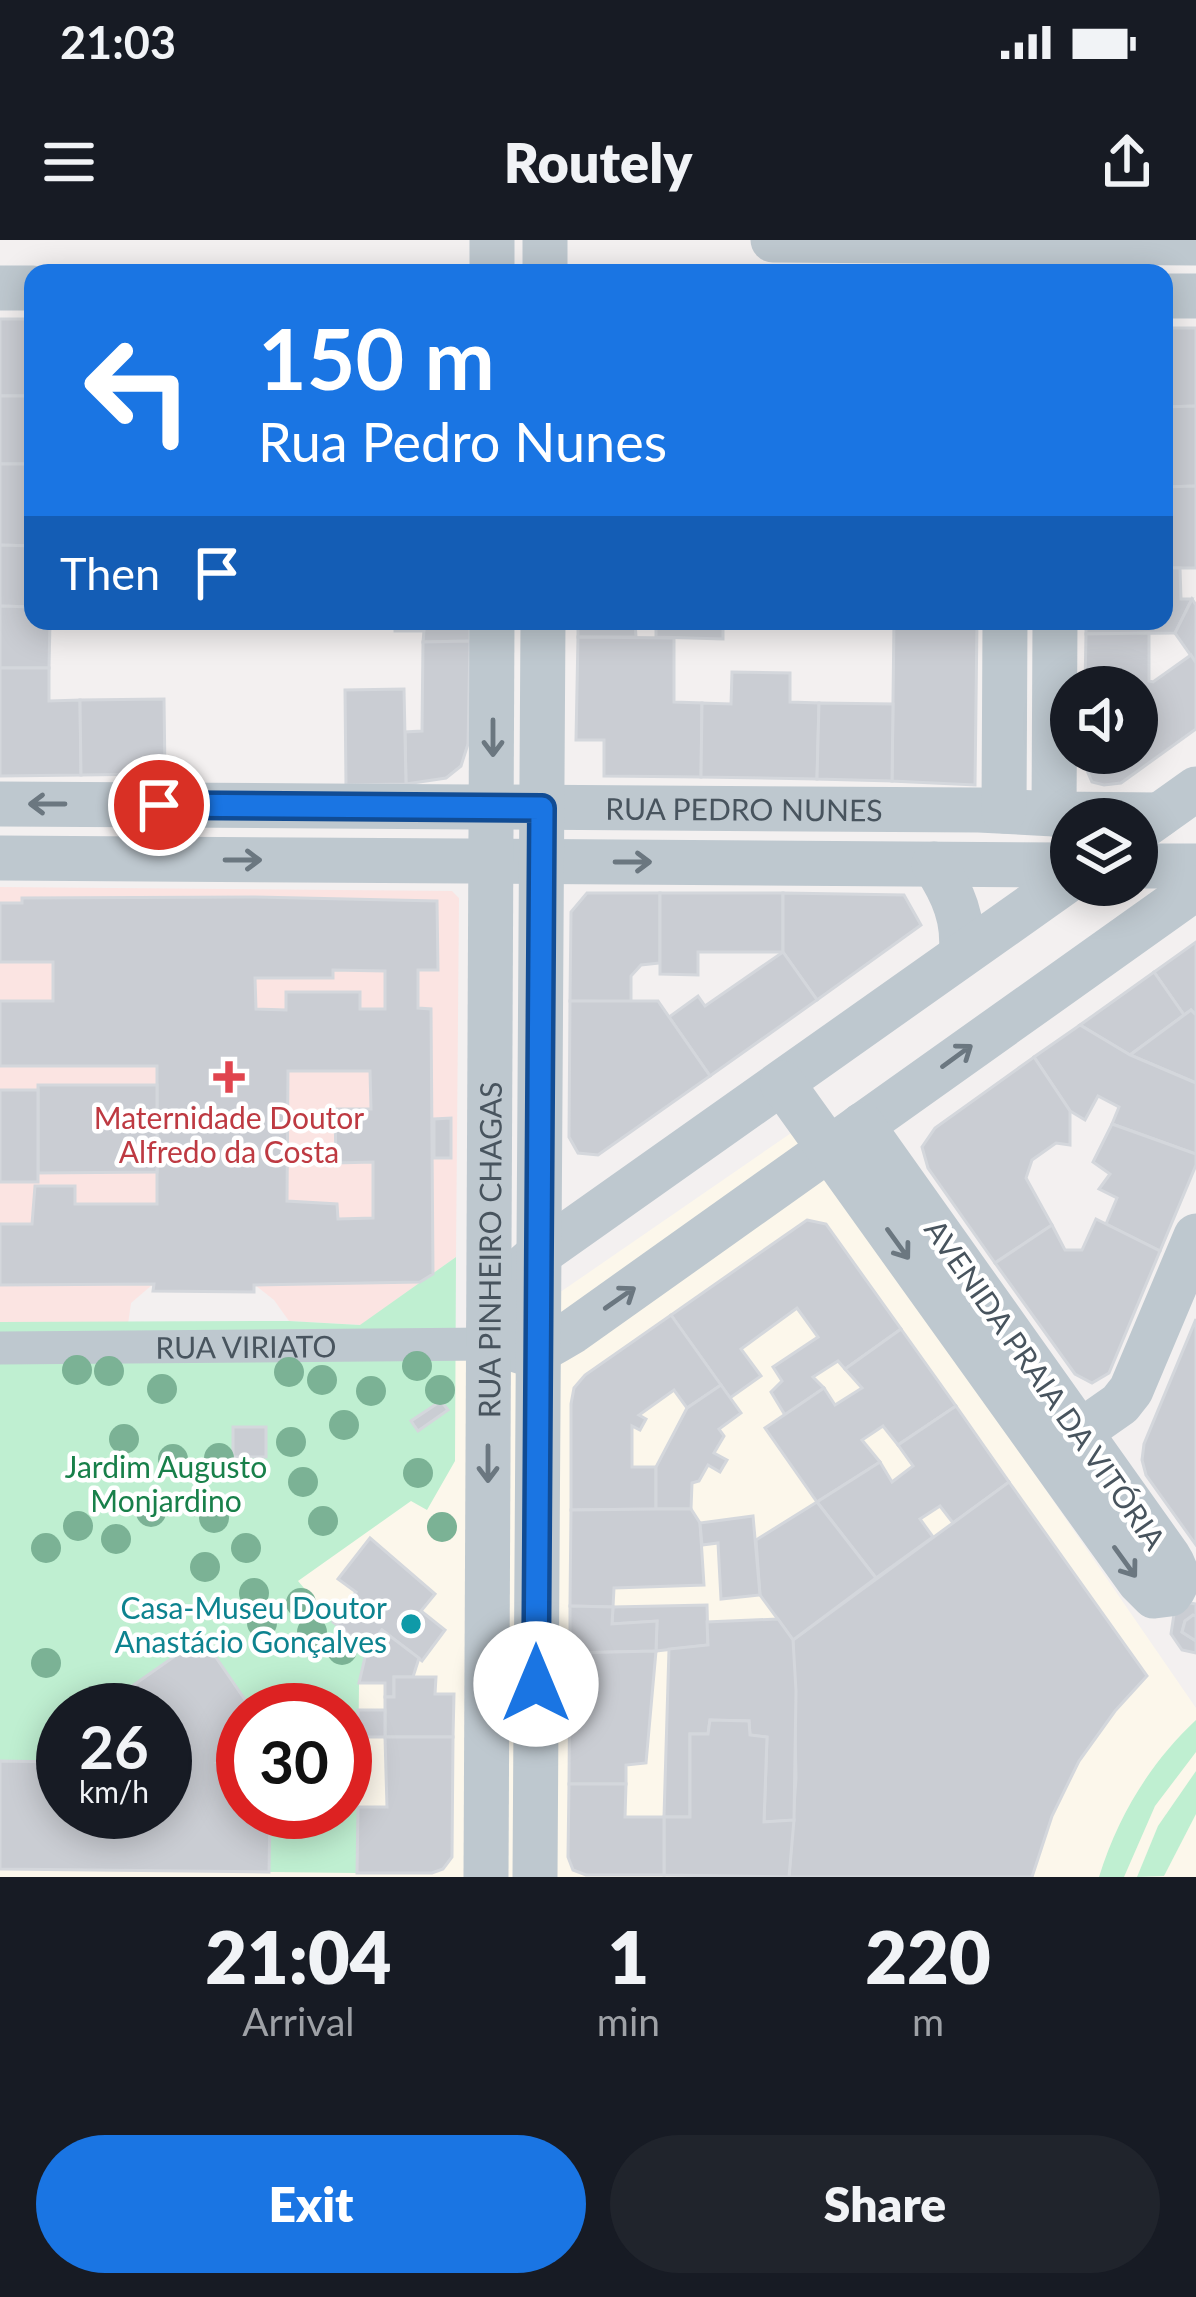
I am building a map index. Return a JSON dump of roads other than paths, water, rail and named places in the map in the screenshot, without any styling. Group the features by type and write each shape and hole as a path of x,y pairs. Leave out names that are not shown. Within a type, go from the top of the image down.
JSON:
{"street":[{"path":"772,240 1006,252 1196,243"},
{"name":"RUA PINHEIRO CHAGAS","path":"486,1877 492,630"},
{"name":"RUA PINHEIRO CHAGAS","path":"535,1877 543,630"},
{"path":"1004,811 1006,630"},
{"path":"1054,630 1054,798"},
{"path":"1158,816 1196,789"},
{"name":"RUA PEDRO NUNES","path":"0,804 1050,814"},
{"name":"RUA PEDRO NUNES","path":"0,858 1050,865"},
{"path":"934,865 958,911 961,955"},
{"path":"1158,866 1196,866"},
{"path":"1050,893 538,1254 516,1274 489,1335 516,1352 538,1352 1196,888"},
{"path":"782,1083 846,1137"},
{"name":"AVENIDA PRAIA DA VITÓRIA","path":"846,1137 1080,1432 1177,1570 1170,1594 1154,1596 1139,1581 846,1137"},
{"path":"1080,1432 1120,1404 1131,1390 1196,1237"},
{"name":"RUA VIRIATO","path":"0,1348 489,1335"}],"place":[{"name":"Maternidade Doutor Alfredo da Costa","path":"229,1077"},
{"name":"Casa-Museu Doutor Anastácio Gonçalves","path":"411,1624"}],"park label":[{"name":"Jardim Augusto Monjardino","path":"166,1483"}]}
